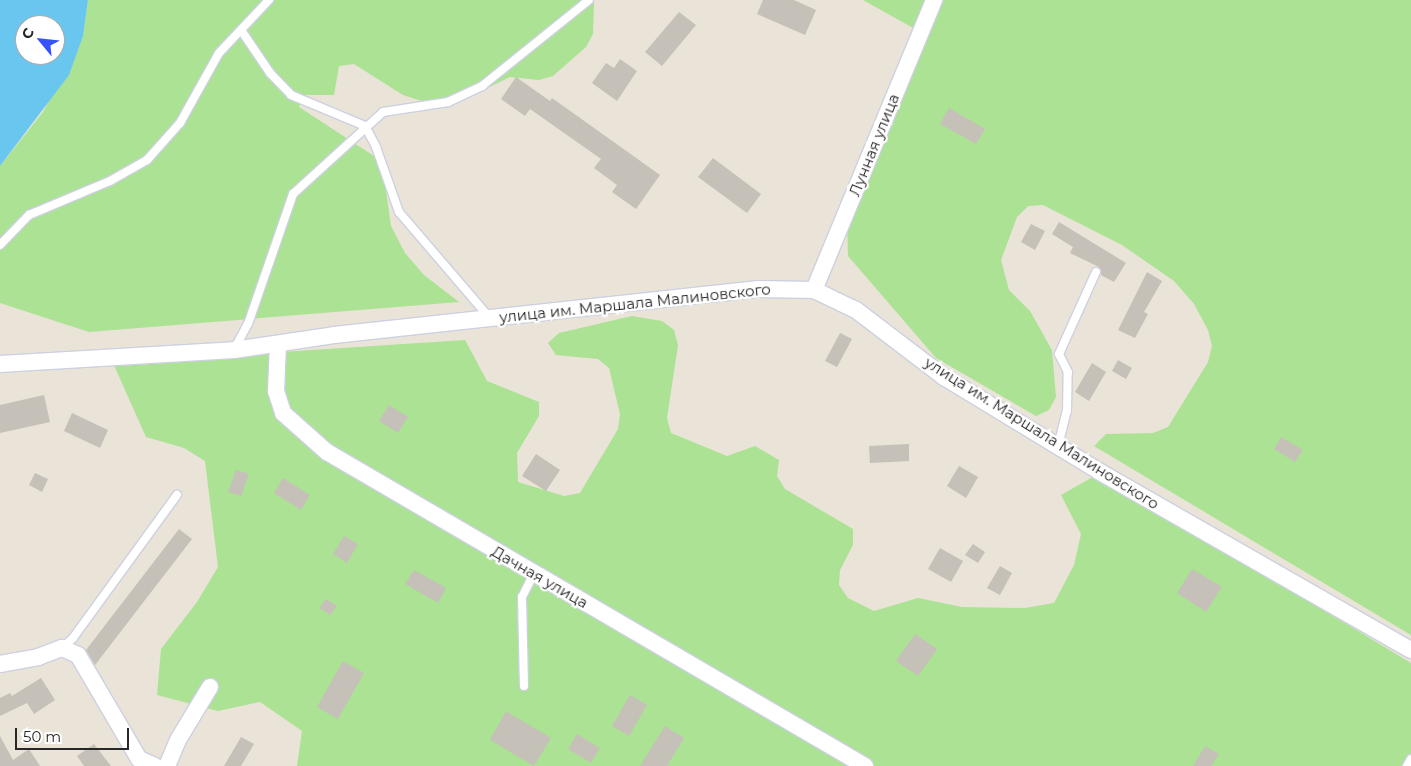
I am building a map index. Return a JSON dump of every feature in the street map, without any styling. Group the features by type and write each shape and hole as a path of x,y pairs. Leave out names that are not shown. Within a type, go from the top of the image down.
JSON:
{"street":[{"name":"Лунная улица","path":"814,290 934,0"},
{"name":"улица им. Маршала Малиновского","path":"0,364 234,350 490,318 759,288 814,290 856,310 944,377 1058,446 1411,650"},
{"name":"Дачная улица","path":"278,344 276,391 283,413 300,431 327,452 865,766"},
{"path":"0,664 38,657 62,648 78,655 88,668 140,759 155,766"},
{"path":"167,766 178,740 210,687"}],"lane":[{"path":"0,245 29,215 110,181 146,160 180,123 219,53 269,0"},
{"path":"234,350 248,324 292,194 365,126 383,112 448,102 482,86 589,0"},
{"path":"241,30 270,72 291,95 365,126 376,147 399,212 490,318"},
{"path":"1058,446 1067,411 1068,372 1059,354 1096,272"},
{"path":"62,648 73,638 177,495"},
{"path":"524,686 522,596 534,573"},
{"path":"1407,766 1411,759"}],"green space":[{"path":"88,0 594,0 593,34 586,47 553,76 539,80 510,77 459,102 431,104 403,95 354,64 339,66 334,95 306,95 299,107 374,156 385,184 391,226 405,253 424,275 459,302 89,332 0,303 0,166 43,112 83,36"},
{"path":"863,0 1411,0 1411,635 1094,446 1106,434 1153,433 1168,427 1208,362 1212,346 1208,330 1194,304 1174,281 1122,245 1043,205 1028,206 1017,217 1001,260 1009,290 1030,311 1052,350 1056,397 1049,410 1036,416 936,358 848,256 847,221 875,164 886,127 924,34"},
{"path":"632,316 662,321 674,330 678,345 667,418 671,433 727,456 755,446 779,460 777,476 785,489 853,529 853,545 840,570 839,585 848,598 874,611 918,598 962,607 1025,608 1054,603 1074,565 1081,534 1061,495 1098,474 1411,663 1411,766 297,766 302,731 260,702 218,711 157,695 161,649 197,602 218,567 205,461 184,448 146,437 113,363 465,340 487,381 539,402 539,416 517,453 518,482 564,496 580,493 618,429 620,414 609,368 598,359 556,355 548,343 559,333"}],"water":[{"path":"0,0 88,0 83,36 69,75 0,166"}],"building":[{"path":"763,0 794,0 816,10 805,35 757,14"},
{"path":"679,12 696,25 662,66 645,52"},
{"path":"620,59 637,71 617,101 592,83 606,63 614,68"},
{"path":"516,77 550,101 552,98 660,175 636,209 612,192 617,185 594,168 601,159 530,109 525,116 501,99"},
{"path":"949,108 985,129 976,144 940,124"},
{"path":"713,158 761,194 747,213 698,177"},
{"path":"1059,222 1126,263 1114,282 1101,275 1099,267 1070,253 1073,247 1052,234"},
{"path":"1031,224 1045,231 1035,250 1021,242"},
{"path":"1147,272 1162,281 1144,312 1148,314 1135,338 1118,330"},
{"path":"840,333 852,339 837,367 825,361"},
{"path":"1118,360 1132,368 1126,379 1112,371"},
{"path":"1092,363 1106,372 1089,401 1075,392"},
{"path":"44,395 50,422 0,433 0,405"},
{"path":"389,405 408,417 398,433 379,421"},
{"path":"72,413 108,430 100,448 64,431"},
{"path":"1281,437 1303,450 1295,462 1274,449"},
{"path":"909,444 909,461 870,463 869,446"},
{"path":"536,454 560,470 546,491 522,476"},
{"path":"959,466 978,477 966,498 947,486"},
{"path":"236,470 249,474 241,496 228,492"},
{"path":"35,473 48,479 42,492 29,485"},
{"path":"283,478 310,495 301,510 274,493"},
{"path":"179,529 192,539 95,665 86,650"},
{"path":"344,536 358,544 347,563 333,554"},
{"path":"973,544 985,552 978,563 965,555"},
{"path":"940,548 963,561 951,582 928,569"},
{"path":"1000,566 1012,573 1000,595 987,588"},
{"path":"1192,569 1222,587 1206,612 1177,593"},
{"path":"414,570 446,588 438,603 405,584"},
{"path":"326,599 337,606 330,615 319,608"},
{"path":"915,634 937,649 918,676 896,661"},
{"path":"343,661 364,673 338,719 317,707"},
{"path":"41,678 55,700 34,714 27,703 0,716 0,698 10,693 12,696"},
{"path":"630,695 647,705 629,736 612,726"},
{"path":"506,711 551,738 534,766 490,740"},
{"path":"665,726 684,738 667,766 640,766"},
{"path":"577,734 600,748 591,763 568,749"},
{"path":"0,736 13,760 29,749 40,766 0,766"},
{"path":"241,737 254,744 241,766 224,766"},
{"path":"94,744 111,766 84,766 77,756"},
{"path":"1205,746 1219,754 1211,766 1193,766"}]}
